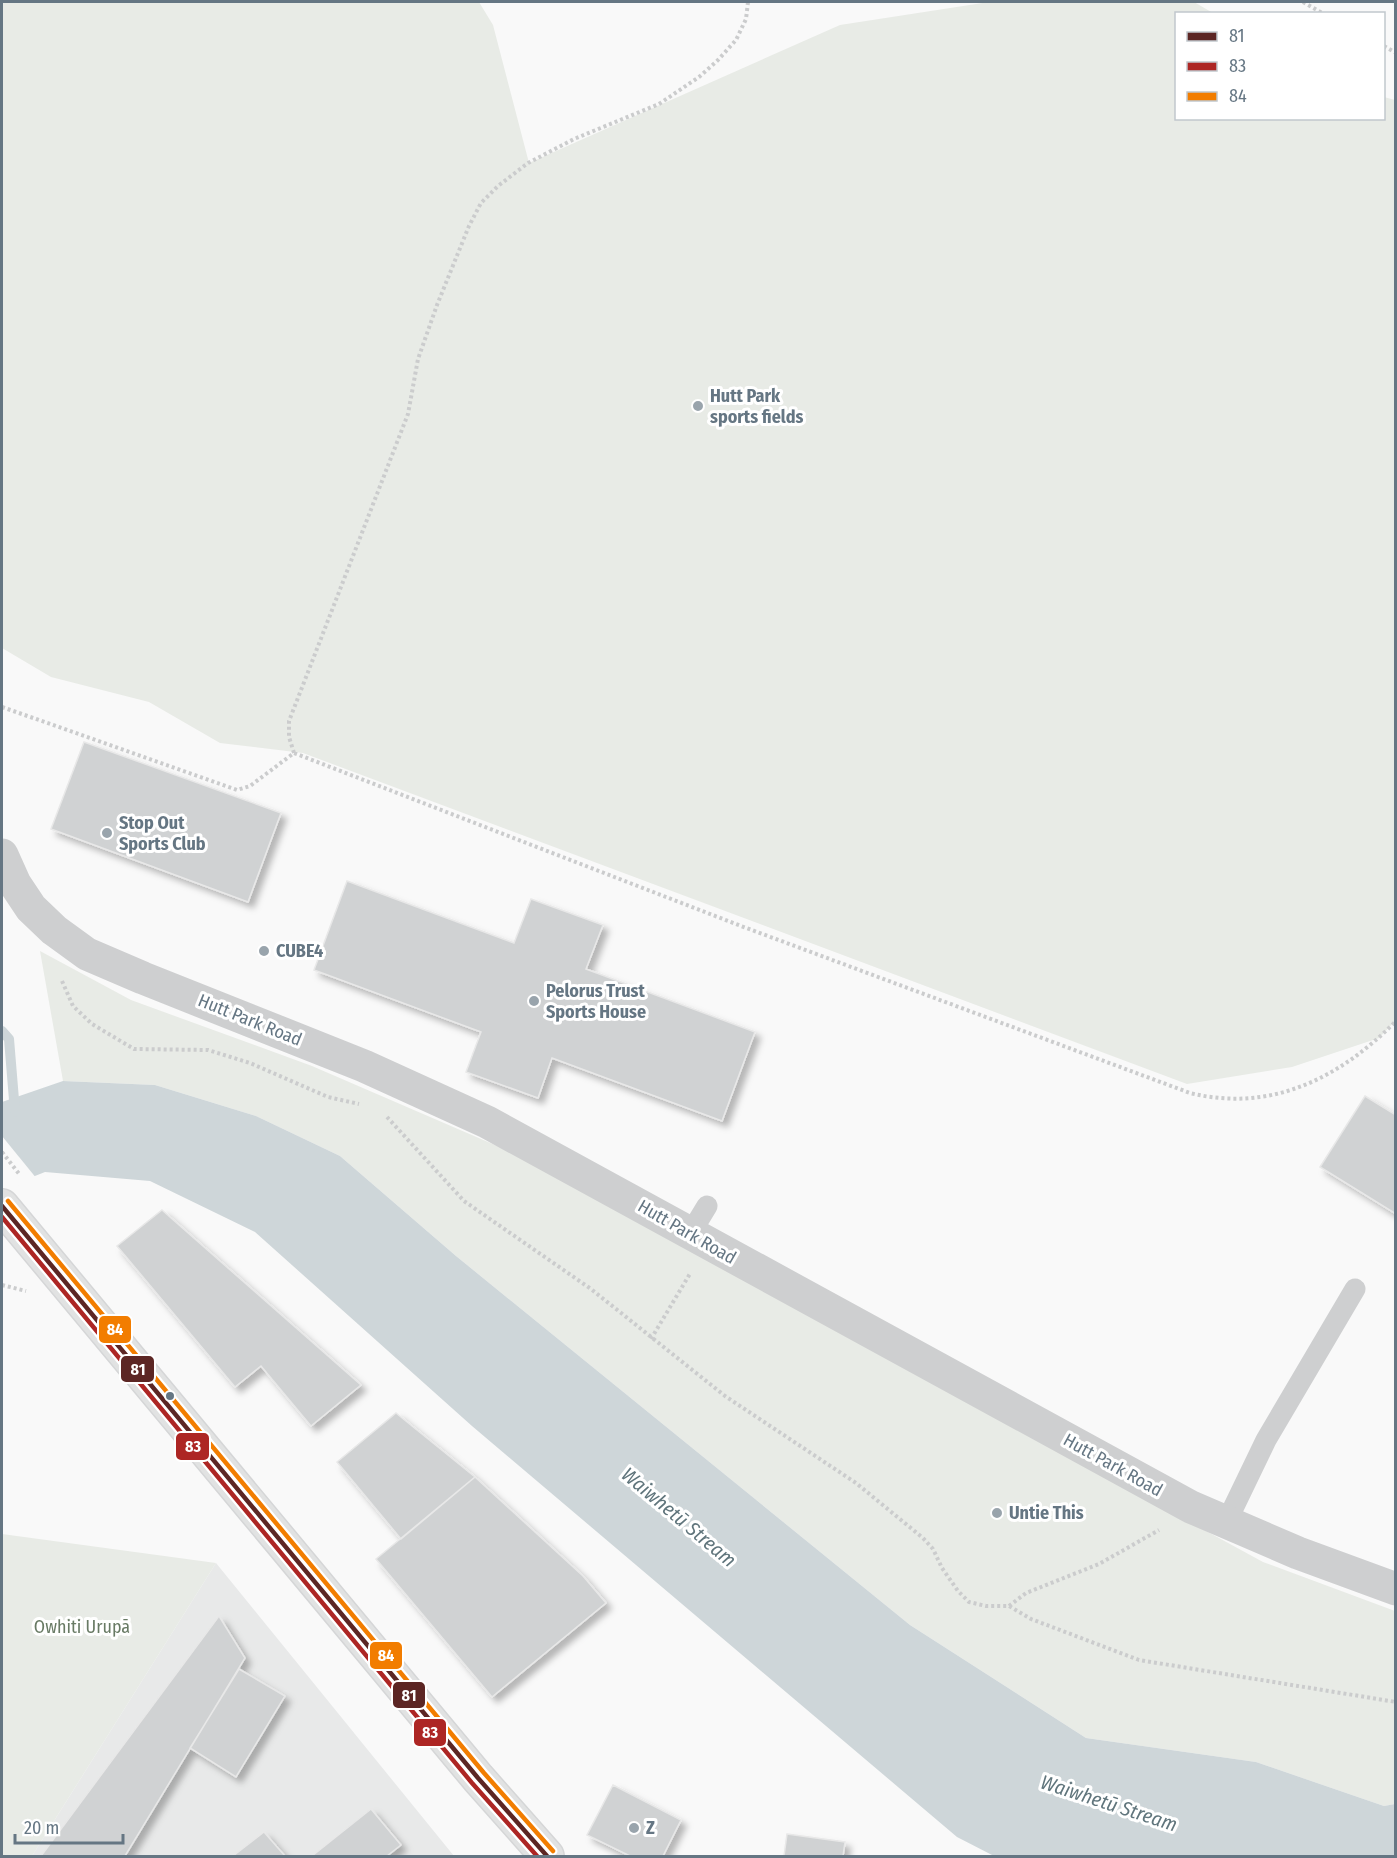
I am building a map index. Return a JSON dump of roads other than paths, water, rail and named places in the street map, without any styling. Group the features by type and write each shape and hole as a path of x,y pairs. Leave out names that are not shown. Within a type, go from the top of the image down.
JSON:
{"main road":[{"path":"4,1209 477,1778 547,1857"}],"street":[{"name":"Hutt Park Road","path":"2,855 15,884 31,908 54,930 87,954 364,1066 487,1122 1191,1507 1298,1553 1395,1589"}],"lane":[{"path":"699,1239 707,1206"},
{"path":"1226,1523 1266,1440 1354,1289"}],"water":[{"name":"Waiwhetū Stream","path":"63,1081 155,1085 256,1116 340,1156 456,1256 910,1625 1086,1738 1256,1762 1384,1806 1395,1804 1395,1856 994,1856 957,1837 472,1426 255,1232 150,1181 45,1172 2,1189 2,1102"}],"waterway":[{"path":"2,1031 9,1039 15,1112"}],"place":[{"name":"Hutt Park sports fields","path":"698,406"},
{"name":"Stop Out Sports Club","path":"107,833"},
{"name":"CUBE4","path":"264,951"},
{"name":"Pelorus Trust Sports House","path":"534,1001"},
{"name":"Untie This","path":"997,1513"},
{"name":"Z","path":"634,1828"}],"park label":[{"name":"Owhiti Urupā","path":"82,1627"}]}
